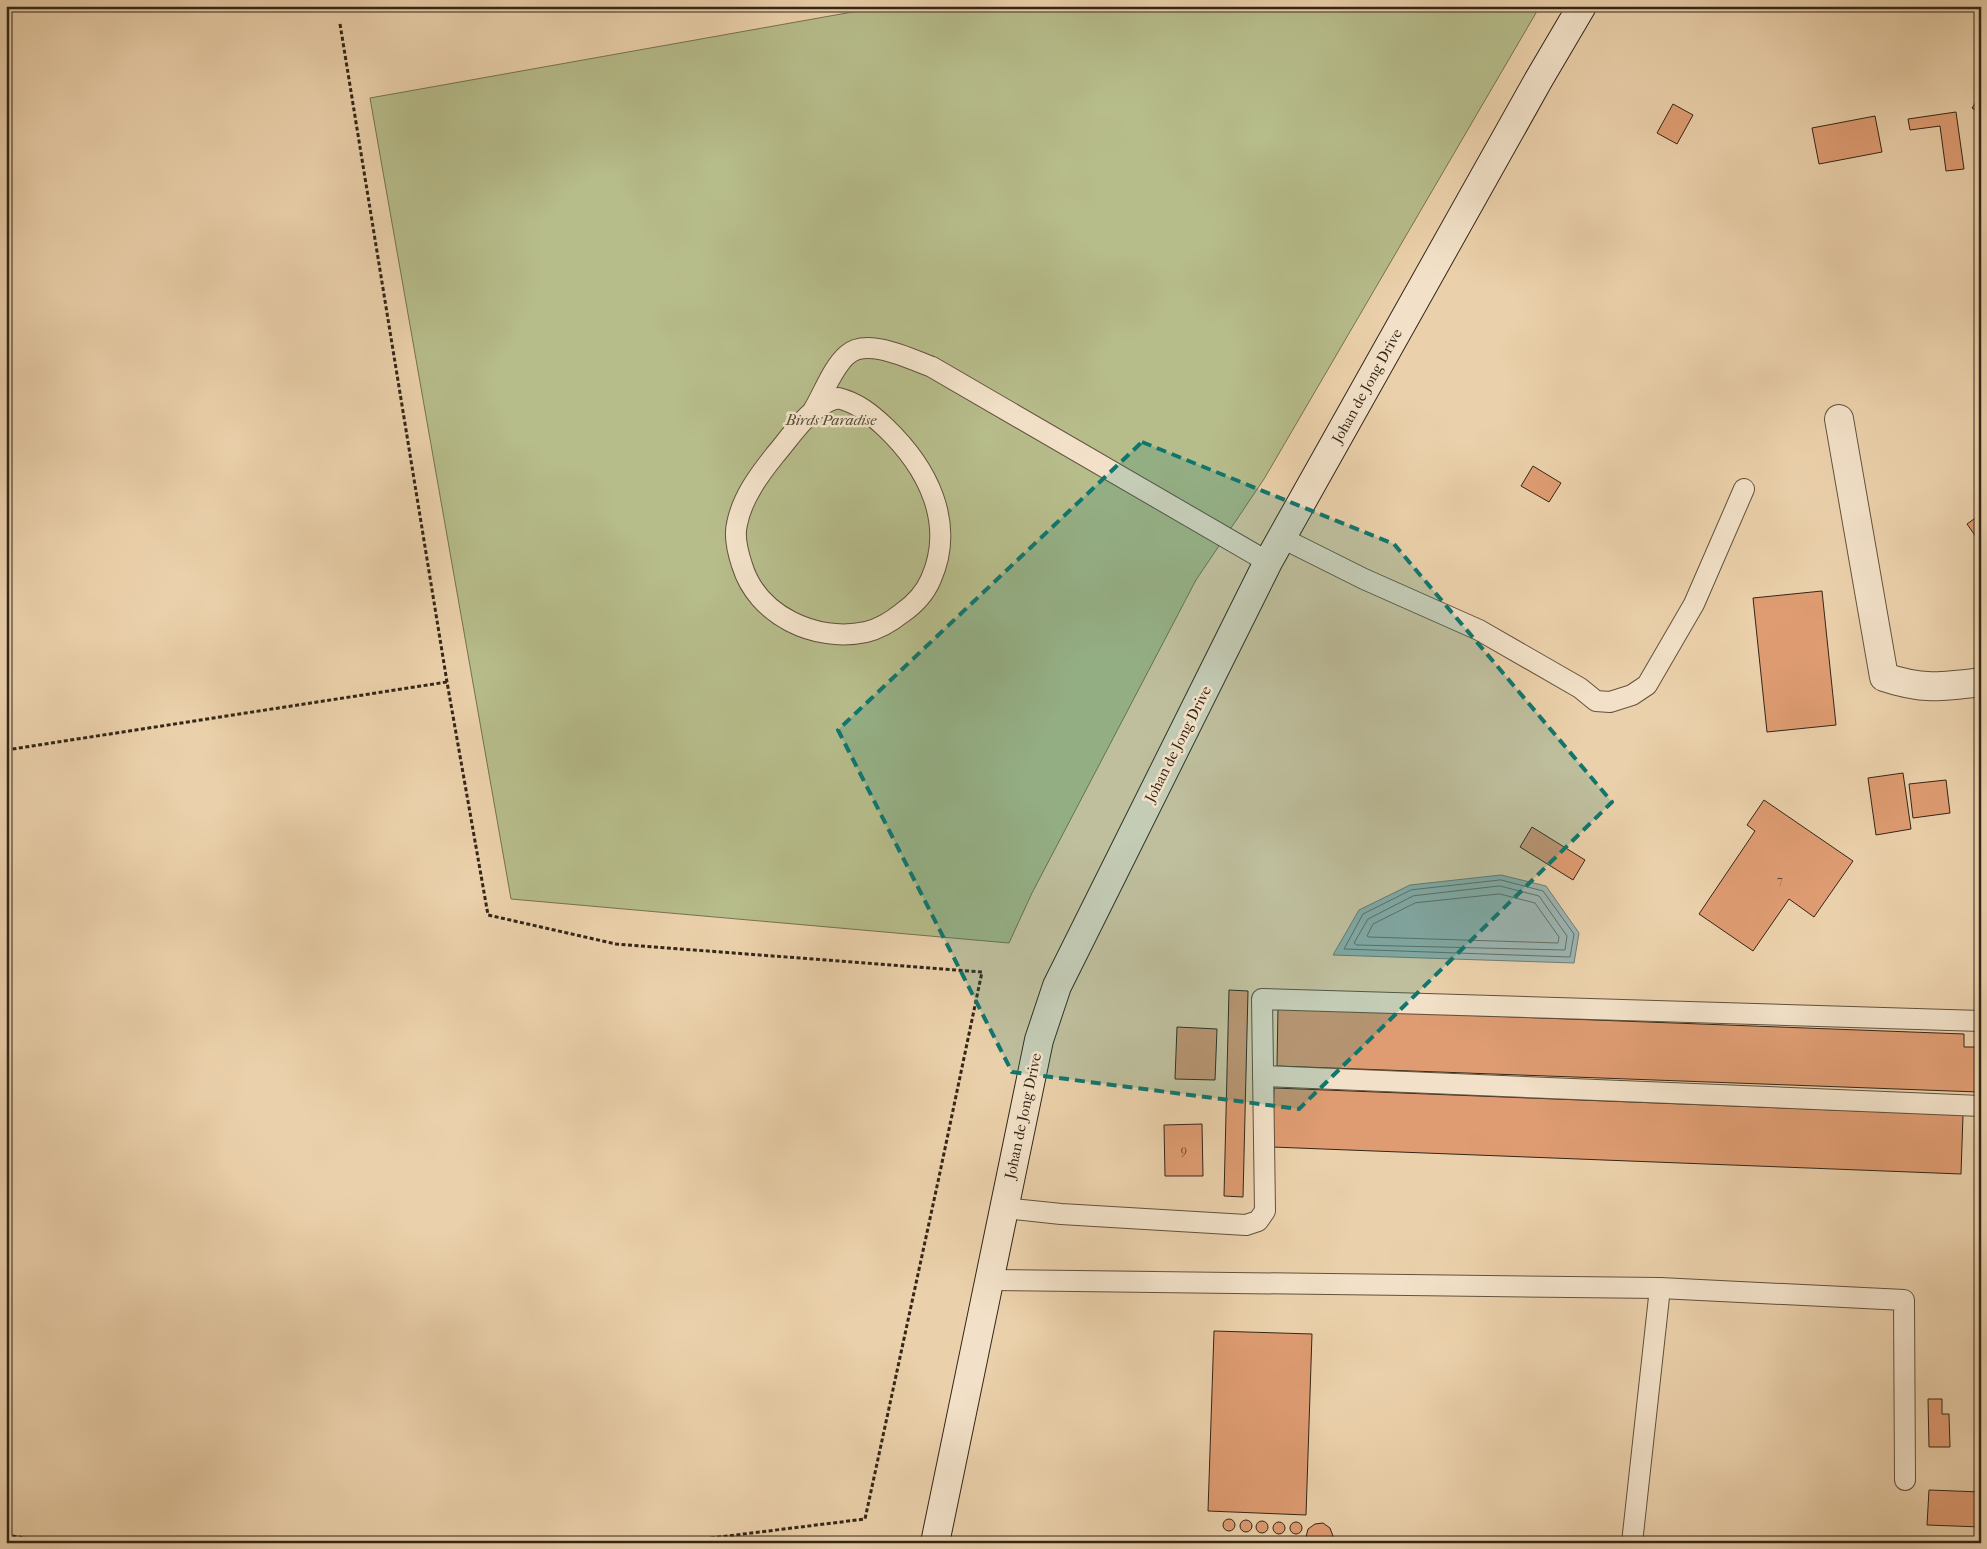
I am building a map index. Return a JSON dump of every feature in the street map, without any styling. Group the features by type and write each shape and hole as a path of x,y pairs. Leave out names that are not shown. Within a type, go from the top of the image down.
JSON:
{"street":[{"name":"Johan de Jong Drive","path":"935,1543 1039,1040 1057,986 1268,562 1529,96 1582,6"},
{"path":"1839,418 1884,677 1922,687 1942,687 1981,682"}],"lane":[{"path":"814,409 827,401 838,398 861,406 901,442 926,477 937,504 940,536 936,565 931,580 920,597 891,622 866,632 838,634 805,628 777,615 759,598 745,575 738,554 737,525 748,493 763,470 814,409 836,369 846,356 858,348 872,348 898,354 932,367 1268,562"},
{"path":"1282,538 1364,580 1479,630 1580,688 1596,702 1610,702 1632,695 1648,685 1694,604 1744,489"},
{"path":"1004,1208 1061,1214 1246,1225 1258,1221 1265,1211 1262,999 1981,1021"},
{"path":"1263,1076 1981,1106"},
{"path":"988,1280 1660,1288 1904,1300 1905,1480"},
{"path":"1632,1543 1660,1288"}],"path":[{"path":"340,24 447,682 488,915 616,944 982,972 940,1178 865,1519 671,1543"},
{"path":"6,750 447,682"},
{"path":"6,1535 57,1543"}],"highlighted area":[{"path":"1142,442 1394,544 1612,802 1299,1109 1012,1072 838,730"}],"green space":[{"name":"Birds Paradise","path":"886,6 1540,6 1264,479 1196,580 1032,893 1009,943 511,899 370,98"}],"water":[{"path":"1501,875 1546,886 1579,933 1574,963 1333,955 1359,910 1410,885"}],"building":[{"path":"1941,6 1981,6 1981,10"},
{"path":"1981,94 1981,114 1972,108"},
{"path":"1673,104 1693,115 1677,144 1657,133"},
{"path":"1956,112 1964,169 1946,171 1940,126 1910,130 1908,119"},
{"path":"1875,116 1882,152 1819,164 1812,128"},
{"path":"1533,466 1561,483 1549,502 1521,486"},
{"path":"1981,514 1981,544 1967,524"},
{"path":"1822,591 1836,725 1767,732 1753,598"},
{"path":"1903,773 1911,829 1876,835 1868,778"},
{"path":"1946,780 1950,813 1913,818 1909,784"},
{"path":"1764,800 1853,861 1814,917 1789,899 1753,951 1699,914 1755,831 1747,825"},
{"path":"1532,827 1585,860 1573,880 1520,847"},
{"path":"1229,990 1248,991 1243,1197 1224,1196"},
{"path":"1278,1008 1964,1034 1964,1047 1980,1047 1978,1092 1277,1066"},
{"path":"1177,1027 1217,1029 1215,1080 1175,1079"},
{"path":"1274,1088 1963,1115 1961,1174 1272,1147"},
{"path":"1202,1124 1203,1176 1165,1176 1164,1125"},
{"path":"1214,1331 1312,1334 1306,1515 1208,1511"},
{"path":"1979,1398 1981,1398 1981,1457 1977,1457"},
{"path":"1928,1399 1942,1399 1942,1414 1949,1414 1950,1447 1929,1447"},
{"path":"1929,1490 1981,1492 1981,1527 1927,1525"},
{"path":"1227,1519 1231,1519 1235,1525 1231,1531 1227,1531 1223,1527 1223,1523"},
{"path":"1244,1520 1248,1520 1252,1526 1248,1532 1244,1532 1240,1528 1240,1524"},
{"path":"1260,1521 1264,1521 1268,1527 1264,1533 1260,1533 1256,1529 1256,1525"},
{"path":"1277,1522 1281,1522 1285,1528 1281,1534 1277,1534 1273,1530 1273,1526"},
{"path":"1294,1522 1298,1522 1302,1528 1298,1534 1294,1534 1290,1530 1290,1526"},
{"path":"1323,1523 1330,1528 1333,1536 1331,1543 1309,1543 1306,1537 1308,1529 1315,1524"}]}
